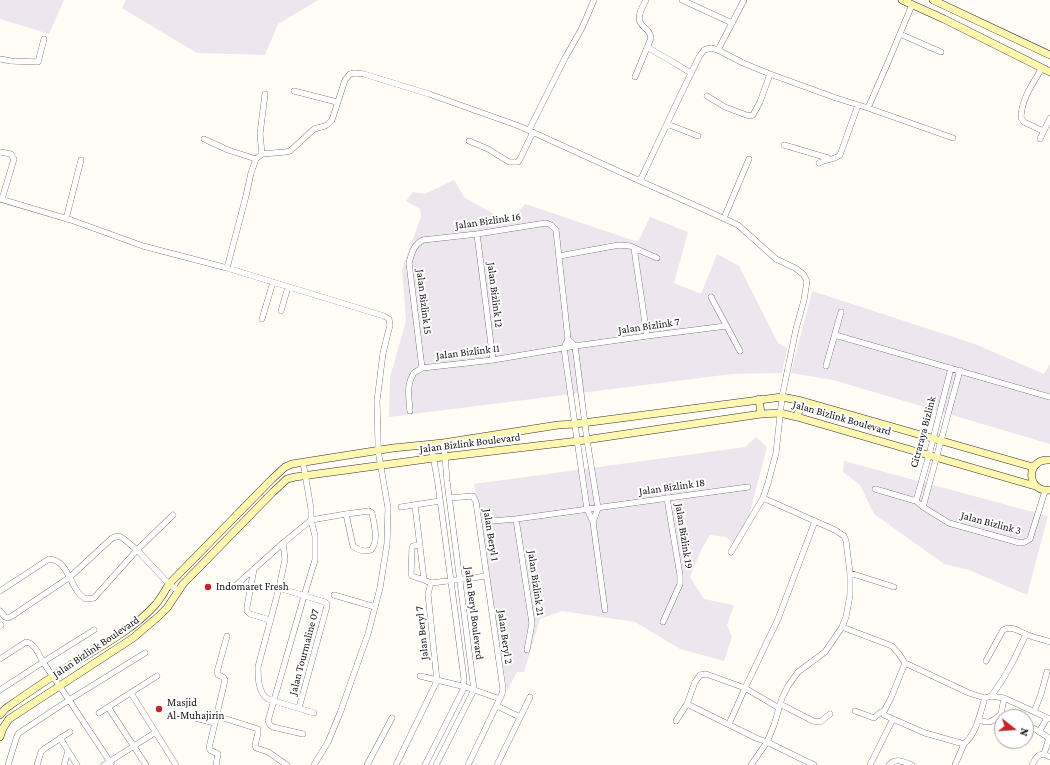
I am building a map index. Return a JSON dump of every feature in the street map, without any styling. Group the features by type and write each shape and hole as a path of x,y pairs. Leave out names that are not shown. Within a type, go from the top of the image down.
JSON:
{"street":[{"path":"469,141 488,149 509,162 518,162 531,131 582,28 594,0"},
{"path":"635,77 651,38 650,32 640,23 641,11 646,0"},
{"path":"682,0 732,23"},
{"path":"718,50 744,0"},
{"path":"902,0 944,19 1050,72"},
{"path":"933,0 1050,55"},
{"path":"868,108 912,5"},
{"path":"944,19 950,8"},
{"path":"900,34 941,52"},
{"path":"0,59 38,62 44,39"},
{"path":"647,46 670,62 691,72"},
{"path":"640,181 699,57 704,50 711,48 770,74 953,138"},
{"path":"1042,68 1023,104 1021,118 1024,122 1043,131"},
{"path":"227,268 251,173 256,159 262,154 290,151 314,129 328,124 332,120 345,80 350,74 355,73 364,74 429,94 531,131 738,225 776,259 804,274 807,281 782,397 776,453 763,498 731,552"},
{"path":"707,96 725,107 749,116 753,115 760,102 770,74"},
{"path":"294,91 338,102"},
{"path":"262,154 260,134 265,94"},
{"path":"819,163 824,160 837,157 842,152 858,105"},
{"path":"1040,139 1050,118"},
{"path":"667,124 698,136"},
{"path":"204,139 228,150 256,159"},
{"path":"784,145 830,159"},
{"path":"0,152 11,154 14,159 1,199 66,219 143,246 227,268 384,316 389,320 390,325 383,353 377,401 378,450 388,508 387,544 380,588 368,634 340,713 328,742 314,765"},
{"path":"724,218 749,159"},
{"path":"66,219 80,160"},
{"name":"Jalan Bizlink 16","path":"409,262 417,243 423,240 546,224 552,225 556,230 559,256"},
{"name":"Jalan Bizlink 12","path":"477,234 493,360"},
{"path":"605,610 594,522 587,509 564,348 568,339 559,256 625,245 657,258"},
{"path":"634,248 647,336"},
{"name":"Jalan Bizlink 15","path":"409,262 422,368"},
{"path":"262,319 272,282"},
{"path":"281,311 288,287"},
{"path":"711,297 740,351"},
{"path":"826,366 841,312"},
{"name":"Jalan Bizlink 7","path":"564,348 726,326"},
{"path":"835,335 1050,397"},
{"path":"568,339 575,346 584,422 598,508 594,522"},
{"name":"Jalan Bizlink 11","path":"410,411 408,390 411,379 415,372 422,368 493,360 564,348"},
{"name":"Citraraya Bizlink","path":"923,507 932,456 933,438 951,368"},
{"name":"Citraraya Bizlink","path":"916,501 932,456 941,441 960,370"},
{"name":"Jalan Bizlink Boulevard","path":"0,715 5,709 53,676 134,624 156,604 169,584 272,479 285,467 292,464 378,450 443,443 558,425 782,397 802,401 1033,467"},
{"path":"759,399 762,414"},
{"path":"797,417 802,401"},
{"name":"Jalan Bizlink Boulevard","path":"0,737 3,728 9,719 133,638 167,608 188,578 281,484 287,479 295,477 445,456 587,440 762,414 780,413 1035,486"},
{"name":"Jalan Beryl Boulevard","path":"443,443 464,679 469,688"},
{"name":"Jalan Beryl Boulevard","path":"432,444 440,501 456,580 469,688"},
{"path":"1048,490 1035,486 1031,473 1033,467 1038,462 1050,460"},
{"path":"303,462 311,509 311,520 315,536 315,560 268,721 273,727 303,734"},
{"name":"Jalan Bizlink 18","path":"492,521 748,487"},
{"path":"875,489 916,501 923,507"},
{"name":"Jalan Bizlink 3","path":"923,507 949,523 1020,543 1026,542 1030,539 1048,490"},
{"name":"Jalan Beryl 1","path":"449,498 473,496 476,502 487,576"},
{"name":"Jalan Bizlink 19","path":"663,622 680,584 680,575 667,498"},
{"path":"751,765 767,742 782,698 788,686 798,672 825,652 842,627 846,617 850,595 850,573 845,538 840,533 763,498"},
{"path":"401,507 440,501"},
{"path":"415,505 424,580"},
{"path":"234,587 311,520 346,514 372,513 376,540 371,550 365,551 353,546 346,514"},
{"path":"0,591 49,559 55,559 61,563 82,597 86,599 94,598 137,550 173,515"},
{"name":"Jalan Bizlink 21","path":"516,519 532,623 527,650"},
{"path":"729,724 778,619 815,522"},
{"path":"0,611 5,617 8,618 12,616 70,577 112,538 119,536 137,550 169,584 178,591"},
{"path":"283,543 285,559 258,673 261,692 262,695 273,701 314,713"},
{"path":"420,544 413,546 412,548 412,576 432,583 487,576"},
{"path":"254,569 247,611 250,614 270,620"},
{"path":"850,573 894,587"},
{"name":"Jalan Beryl 2","path":"468,765 497,706 503,688 487,576"},
{"name":"Jalan Beryl 7","path":"432,583 428,594 437,681"},
{"path":"279,588 304,596"},
{"path":"334,595 375,607"},
{"name":"Jalan Tourmaline 07","path":"299,708 327,606 325,602 304,596"},
{"path":"842,627 892,646 905,663 969,693 988,697 1004,698 1028,709"},
{"path":"986,661 1003,630 1006,628 1019,630 1026,634 1050,642"},
{"path":"0,690 94,630"},
{"path":"955,765 964,744 969,740 988,697 1001,684 1026,634"},
{"path":"216,765 218,754 209,748 225,680 223,677 218,675 217,672 227,636"},
{"path":"0,659 26,642 31,642 111,763"},
{"path":"8,765 16,736 19,733 145,653"},
{"path":"855,711 874,718 884,711 891,698 905,663"},
{"path":"1039,732 1048,718 1034,712 1047,672"},
{"path":"676,721 687,704 700,675 706,674 745,688 779,706 813,721 820,722 830,714"},
{"path":"99,713 157,676"},
{"path":"420,676 469,688 500,699"},
{"path":"396,765 437,681"},
{"path":"436,765 469,688"},
{"name":"Jalan Beryl Boulevard","path":"425,765 463,690 469,688"},
{"path":"131,693 176,765"},
{"path":"498,765 530,697"},
{"path":"1003,709 1004,698"},
{"path":"687,704 814,765"},
{"path":"497,706 520,718"},
{"path":"108,707 146,765"},
{"path":"884,711 884,715 925,733 964,744"},
{"path":"217,716 258,729 255,746 256,748 268,752 287,765"},
{"path":"191,717 214,723"},
{"path":"367,765 392,718"},
{"path":"870,765 894,719"},
{"path":"978,720 985,722 994,720"},
{"path":"1034,729 1049,738 1044,754"},
{"path":"37,765 41,752 44,749 70,732"},
{"path":"104,765 111,763 156,732"},
{"path":"60,738 77,765"},
{"path":"64,765 68,751"},
{"path":"1032,765 1040,754 1050,757"},
{"path":"889,765 895,761 912,765"}],"shaded area":[{"path":"0,0 64,0 49,34 0,19"},
{"path":"126,0 318,0 278,24 265,55 197,53 122,8"},
{"path":"454,180 464,197 509,223 525,204 638,242 650,217 688,232 674,283 701,294 717,254 739,266 778,343 787,348 782,373 732,374 389,417 390,377 406,321 402,269 421,217 420,209 406,201 413,192 425,194"},
{"path":"812,291 975,344 1044,374 1050,364 1050,444 833,380 791,373"},
{"path":"756,437 767,447 747,524 735,543 725,537 710,535 702,548 690,577 704,599 734,605 727,625 732,637 724,661 680,649 635,622 562,611 540,619 524,672 517,672 507,691 474,484 745,447"},
{"path":"844,461 1048,516 1027,595 969,570 944,564 874,514 860,485 843,472"}],"place":[{"name":"Indomaret Fresh","path":"208,587"},
{"name":"Masjid Al-Muhajirin","path":"159,709"}]}
